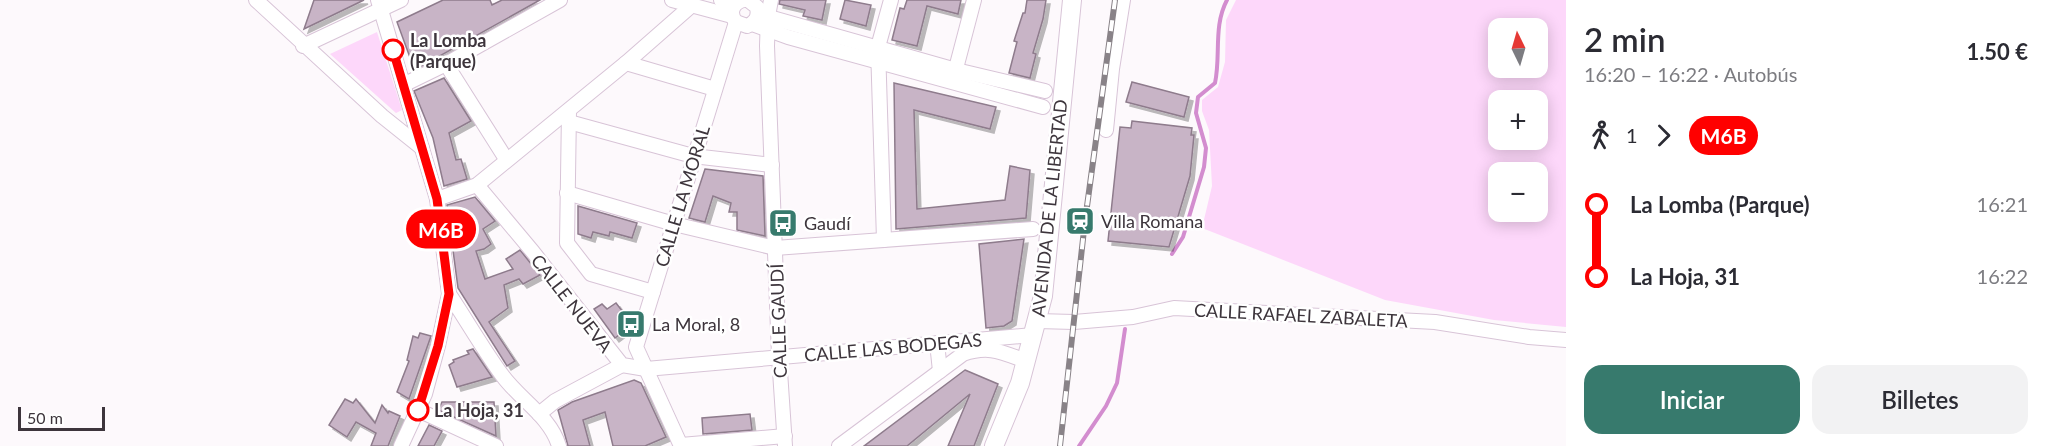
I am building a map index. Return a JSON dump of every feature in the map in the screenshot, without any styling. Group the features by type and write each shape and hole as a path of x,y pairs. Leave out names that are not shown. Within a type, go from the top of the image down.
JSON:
{"main road":[{"name":"AVENIDA DE LA LIBERTAD","path":"994,446 1020,383 1043,296 1072,0"}],"street":[{"path":"256,0 303,46 422,148"},
{"path":"303,46 380,5 401,0"},
{"path":"403,85 446,64 560,0"},
{"path":"672,0 691,6 757,7 761,21 788,37 879,62 1045,91"},
{"path":"721,0 738,7"},
{"name":"CALLE GAUDÍ","path":"771,0 761,21 772,165 779,356 785,441"},
{"path":"884,240 878,47 891,0"},
{"path":"954,76 974,0"},
{"path":"1106,130 1112,69 1123,0"},
{"path":"380,5 437,199 449,294 438,346 418,410 401,446"},
{"path":"437,199 477,185 506,159 569,116 691,6"},
{"path":"738,7 741,26 761,21 878,47 1043,107"},
{"name":"CALLE LA MORAL","path":"646,369 636,346 738,7"},
{"path":"626,63 715,89"},
{"path":"446,64 506,159"},
{"path":"569,116 693,156 772,165"},
{"path":"569,116 567,243 591,274 653,292"},
{"name":"CALLE NUEVA","path":"477,185 622,365 646,369"},
{"path":"567,193 674,224 775,248 1033,229"},
{"path":"449,294 503,376 523,400 549,424 560,446"},
{"name":"CALLE RAFAEL ZABALETA","path":"1035,328 1133,317 1174,308 1435,322 1529,337 1566,340"},
{"name":"CALLE LAS BODEGAS","path":"646,369 980,339 1035,328"},
{"path":"839,446 980,339"},
{"path":"937,343 940,370"},
{"path":"963,354 992,349 1026,361"},
{"path":"539,414 555,401 622,365"},
{"path":"646,369 681,446 785,441"},
{"path":"418,410 496,446"}],"shaded area":[{"path":"1236,0 1566,0 1566,327 1494,320 1385,300 1202,228 1212,186 1209,130 1202,111 1202,100 1218,87 1225,62 1226,20"},
{"path":"377,32 402,110 396,113 330,54"}],"building":[{"path":"314,0 364,0 304,29"},
{"path":"443,0 490,0 492,5 502,0 540,0 420,67 412,63 397,22"},
{"path":"780,0 826,0 822,20 803,16 805,10 779,4"},
{"path":"845,0 871,5 866,26 840,19"},
{"path":"907,0 961,0 958,14 927,6 917,46 892,40 900,8 904,9"},
{"path":"1027,0 1046,0 1033,53 1036,54 1030,78 1009,73 1017,42 1014,41 1023,13 1025,13"},
{"path":"444,78 471,121 449,133 456,160 461,159 467,179 444,186 433,138 414,91"},
{"path":"1132,82 1189,97 1184,117 1126,102"},
{"path":"894,83 996,107 990,129 914,110 917,209 1005,200 1010,166 1030,170 1026,218 896,229"},
{"path":"1132,121 1192,128 1191,135 1194,135 1190,176 1169,247 1108,241 1120,127 1131,128"},
{"path":"705,169 763,176 765,236 737,230 737,212 729,212 731,203 713,196 705,222 689,218"},
{"path":"475,197 495,221 483,229 491,244 476,251 485,279 513,269 506,259 520,250 540,275 523,284 519,279 504,285 508,308 489,322 515,361 507,366 458,288 447,205"},
{"path":"578,206 637,223 632,238 610,232 609,236 593,232 591,238 578,234"},
{"path":"1024,239 1012,321 1004,326 986,328 979,244"},
{"path":"616,303 626,316 623,319 626,326 622,328 623,332 615,338 594,309 602,304 607,309"},
{"path":"420,333 431,336 409,399 397,392 409,361 407,360 413,336 418,338"},
{"path":"473,349 492,377 457,387 449,365 454,362 453,360 469,354 467,351"},
{"path":"965,370 998,384 974,446 948,446 970,394 907,446 864,446"},
{"path":"634,380 641,383 666,437 645,446 613,446 605,412 583,420 590,446 568,446 558,410 572,402"},
{"path":"345,399 353,403 356,399 375,423 382,405 388,413 389,411 400,416 388,446 371,446 376,433 356,422 347,437 329,425"},
{"path":"442,402 494,402 496,436 438,410"},
{"path":"750,414 752,430 703,434 702,418"},
{"path":"429,425 442,431 434,446 418,446"}],"waterway":[{"path":"1172,254 1183,237 1204,167 1206,148 1196,113 1198,97 1215,83 1220,20 1227,0"},
{"path":"1079,446 1106,406 1117,383 1125,329"}],"railway":[{"path":"1060,446 1085,221 1115,0"}],"bus line":[{"name":"M6B","path":"393,50 437,199 449,294 438,346 418,410"}],"place":[{"name":"La Lomba (Parque)","path":"393,50"},
{"name":"Villa Romana","path":"1080,221"},
{"name":"Gaudí","path":"783,223"},
{"name":"La Moral, 8","path":"631,324"},
{"name":"La Hoja, 31","path":"418,410"}]}
